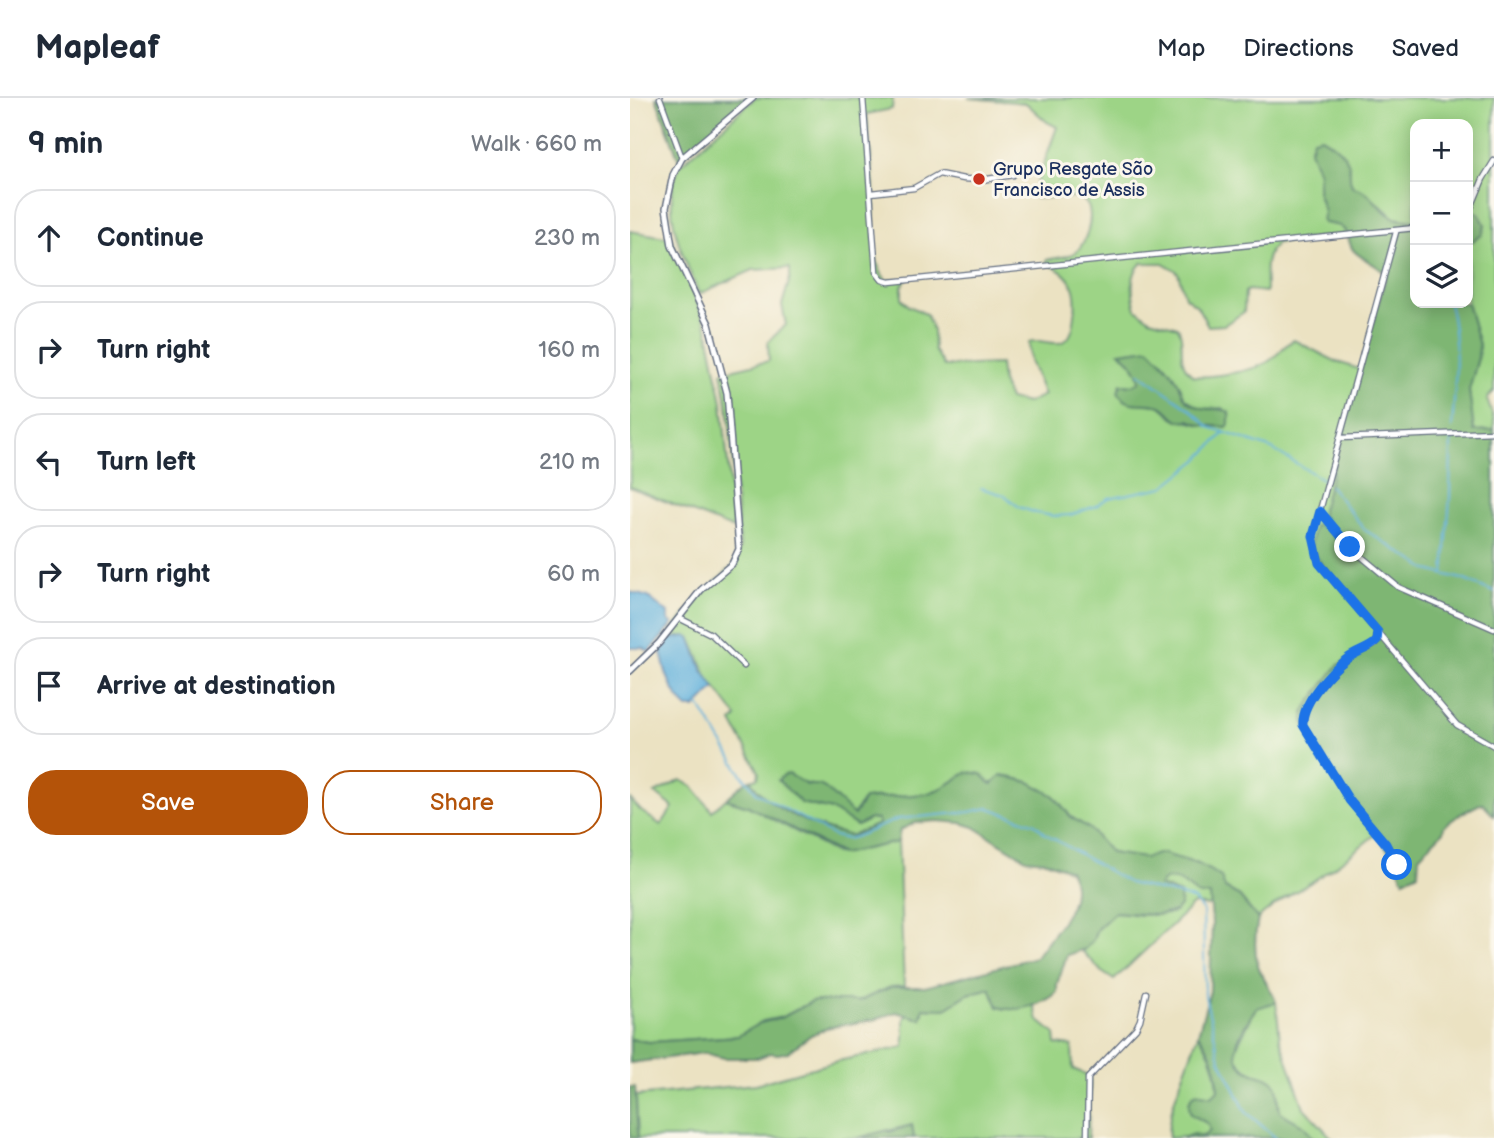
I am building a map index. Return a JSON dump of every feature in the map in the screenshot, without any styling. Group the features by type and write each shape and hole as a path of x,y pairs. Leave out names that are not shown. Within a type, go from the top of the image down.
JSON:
{"street":[{"path":"660,98 682,158"},
{"path":"630,671 659,643 701,590 732,564 739,549 733,453 724,379 709,324 680,266 668,231 668,190 682,158 753,98"},
{"path":"863,98 876,272 882,280 889,282 1410,229"},
{"path":"1473,203 1483,178 1494,161"},
{"path":"871,193 914,188 939,174 981,180 1013,175"},
{"path":"1396,232 1313,536 1319,563 1457,725 1494,746"},
{"path":"1341,438 1494,432"},
{"path":"1320,511 1350,547 1398,587 1494,629"},
{"path":"679,618 711,634 744,666"},
{"path":"1378,632 1375,644 1339,666 1310,700 1303,725 1349,800 1386,844 1397,865"},
{"path":"1087,1138 1088,1078 1136,1028 1146,993"}],"green space":[{"path":"656,98 747,98 679,160"},
{"path":"755,98 893,98 892,109 867,114 874,190 875,250 880,271 886,280 907,279 902,286 902,299 909,306 926,314 933,331 934,350 944,366 1000,364 1002,382 1009,399 1027,403 1044,395 1030,361 1029,342 1063,342 1070,335 1074,321 1075,297 1072,285 1065,275 1047,264 1046,260 1077,251 1088,231 1090,214 1084,201 1078,198 1034,198 1057,127 1047,122 1026,103 968,98 1494,98 1494,391 1487,399 1494,420 1494,430 1474,431 1469,390 1479,345 1468,308 1473,308 1473,240 1485,228 1485,224 1473,210 1473,119 1410,119 1410,220 1394,218 1379,204 1353,187 1349,180 1350,168 1342,153 1332,144 1314,139 1310,146 1319,173 1319,198 1324,208 1324,223 1340,226 1348,234 1277,243 1267,259 1266,292 1245,292 1244,312 1224,325 1208,326 1197,306 1185,297 1178,273 1163,263 1142,263 1133,278 1136,309 1150,319 1178,327 1182,358 1193,376 1221,375 1254,368 1269,361 1294,340 1335,361 1359,369 1382,636 1362,649 1316,693 1377,833 1338,864 1273,906 1258,919 1238,895 1225,888 1217,874 1198,864 1158,854 1152,858 1140,858 1111,853 1087,827 1071,817 1054,796 1029,782 1003,775 993,784 968,772 942,788 926,794 870,798 862,801 853,815 827,791 789,775 801,803 832,810 857,826 870,819 878,819 879,824 851,836 795,817 759,791 750,780 758,778 759,772 732,722 737,717 708,678 690,637 680,636 664,641 701,595 734,565 740,549 729,415 722,372 769,361 768,342 786,325 782,305 790,278 790,268 753,270 699,294 675,231 672,214 674,181 680,165","holes":["1121,353 1197,406 1206,409 1223,408 1230,416 1227,427 1182,420 1158,405 1130,402 1121,397 1118,392 1124,384 1133,385 1140,381 1136,369"]},
{"path":"1321,137 1342,152 1349,165 1353,187 1367,193 1393,217 1410,221 1410,308 1468,308 1479,345 1469,390 1474,431 1494,430 1494,816 1482,803 1462,813 1444,826 1443,832 1419,856 1418,873 1404,880 1382,840 1349,799 1304,724 1304,711 1337,666 1382,636 1312,552 1314,526 1322,522 1322,510 1386,275 1354,251 1344,229 1322,220 1324,212 1318,193 1319,173 1310,150 1313,139"},
{"path":"1473,211 1479,214 1485,224 1482,235 1473,240"},
{"path":"630,231 671,238 707,327 722,402 734,529 630,487"},
{"path":"1149,348 1172,373 1188,401 1201,408 1229,412 1227,427 1201,425 1189,420 1178,421 1163,407 1131,403 1122,398 1118,392 1121,384 1133,385 1140,382 1136,369 1120,352"},
{"path":"968,772 982,774 993,784 1001,775 1029,782 1054,796 1071,817 1090,829 1111,853 1145,858 1161,853 1198,864 1221,877 1225,888 1238,895 1258,919 1255,942 1257,960 1276,1002 1256,1008 1240,1036 1236,1054 1245,1069 1274,1083 1280,1112 1304,1126 1313,1138 1183,1138 1193,1134 1204,1136 1210,1131 1208,1124 1191,1114 1189,1102 1197,1093 1212,1096 1218,1090 1213,1060 1198,1034 1210,991 1212,923 1210,895 1199,895 1172,879 1165,879 1159,886 1180,894 1180,906 1175,912 1156,915 1115,912 1097,929 1093,940 1085,949 1067,955 1057,992 1037,1004 1012,1009 998,1007 990,988 968,994 944,1009 923,1008 921,1019 896,1012 874,1020 830,1027 811,1035 788,1052 770,1053 758,1058 724,1058 704,1053 630,1063 630,1039 649,1042 738,1036 760,1023 783,1017 813,1001 859,1001 891,987 925,987 1036,957 1071,905 1074,894 1069,870 1046,861 1026,859 974,827 937,821 915,823 900,830 898,842 842,854 748,806 726,799 750,780 770,801 795,817 851,836 879,824 878,820 870,819 857,826 832,810 801,803 778,780 789,774 807,785 819,785 854,815 864,799 926,794 942,788"},
{"path":"681,780 692,786 712,811 726,799 748,806 836,853 898,842 904,986 891,987 859,1001 813,1001 783,1017 763,1021 738,1036 649,1042 630,1039 630,799 641,811 661,825 673,807 655,793"},
{"path":"1165,879 1178,880 1194,890 1210,895 1211,906 1194,904 1114,980 1102,972 1082,951 1093,940 1097,929 1115,912 1140,915 1172,914 1181,902 1169,889 1159,886"},
{"path":"991,988 994,999 1034,1006 1038,1020 1055,1034 1056,1044 1072,1046 1073,1069 1090,1076 1088,1138 914,1138 912,1125 858,1138 638,1138 636,1096 756,1084 838,1061 904,1047 904,1018 909,1014 917,1018 923,1015 923,1008 944,1009 968,994"},
{"path":"1276,1002 1280,1039 1304,1108 1332,1138 1313,1138 1304,1126 1280,1112 1278,1091 1235,1058 1235,1050 1256,1008"},
{"path":"1198,1034 1212,1061 1218,1091 1212,1096 1189,1102 1191,1114 1208,1124 1210,1131 1204,1136 1169,1138 1170,1116"},
{"path":"630,1087 635,1087 638,1138 630,1138"},
{"path":"912,1125 914,1138 858,1138 888,1130 889,1132"}],"water":[{"path":"630,592 648,597 668,613 668,620 673,624 649,652 643,648 630,648"},
{"path":"690,637 702,669 715,688 695,708 688,708 672,688 660,647 667,640"}],"waterway":[{"path":"1450,308 1456,350 1452,428"},
{"path":"1139,373 1190,409 1209,427 1272,449 1324,480"},
{"path":"981,488 1004,495 1019,507 1036,513 1070,515 1096,506 1108,498 1164,487 1198,460 1224,433"},
{"path":"1444,574 1451,437"},
{"path":"1330,486 1365,530 1428,570 1462,579 1494,592"},
{"path":"699,705 742,775 757,793 834,836 847,839 855,837 898,819 989,808 1035,824 1046,834 1129,883 1194,900 1203,911 1205,996 1220,1059 1246,1112 1276,1138"}],"place":[{"name":"Grupo Resgate São Francisco de Assis","path":"979,179"}],"route":[{"path":"1350,547 1320,511 1313,536 1319,563 1378,632 1377,641 1339,666 1310,700 1303,714 1303,725 1349,800 1376,830 1397,865"}]}
